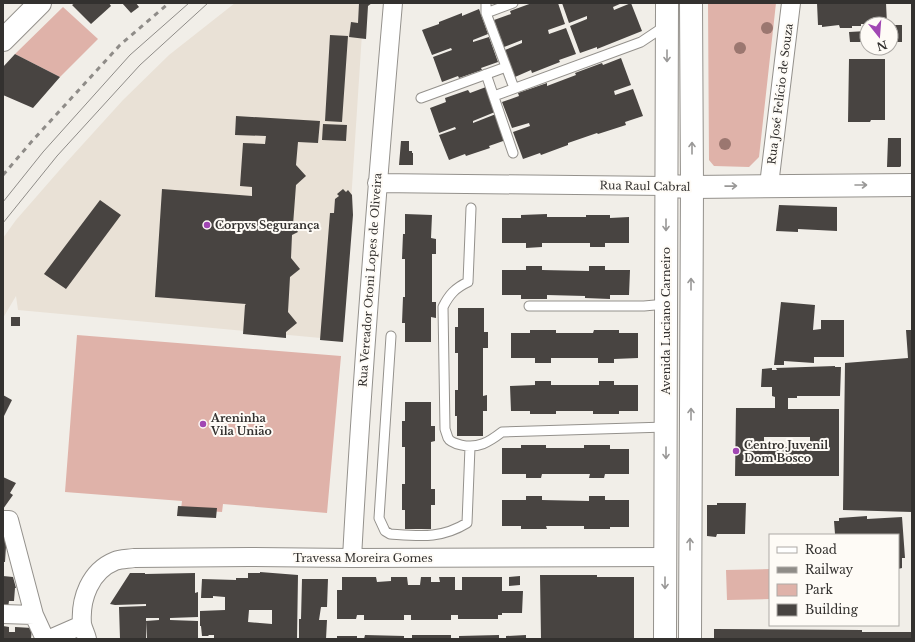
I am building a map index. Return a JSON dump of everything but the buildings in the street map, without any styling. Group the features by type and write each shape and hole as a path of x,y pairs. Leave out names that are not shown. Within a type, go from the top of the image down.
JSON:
{"main road":[{"path":"3,40 32,7"},
{"path":"667,14 691,12 692,187 690,639"},
{"name":"Avenida Luciano Carneiro","path":"665,639 667,14"},
{"name":"Rua Raul Cabral","path":"666,186 692,187 912,184"}],"street":[{"name":"Rua Vereador Otoni Lopes de Oliveira","path":"352,558 377,183 393,3"},
{"name":"Rua José Felício de Souza","path":"769,186 790,3"},
{"name":"Rua Raul Cabral","path":"377,183 666,186"},
{"path":"3,520 9,520 34,615 45,639"},
{"name":"Travessa Moreira Gomes","path":"85,632 84,602 90,582 100,570 116,561 134,558 665,558"},
{"path":"3,614 34,615"},
{"path":"50,639 85,632"}],"lane":[{"path":"486,3 486,13 514,88"},
{"path":"486,13 513,3"},
{"path":"494,96 642,42 667,14"},
{"path":"421,98 506,67"},
{"path":"486,74 513,152"},
{"path":"471,208 468,282 458,286 448,297 443,308 445,429 448,439 456,444 470,447 481,445 492,440 502,432 666,427"},
{"path":"529,306 644,306 666,304"},
{"path":"391,336 379,518 385,531 390,534 431,536 456,529 467,523 470,447"}],"shaded area":[{"name":"Corpvs Segurança","path":"235,3 364,3 342,340 18,310 16,296 3,318 3,238 16,220 123,100 169,55"}],"green space":[{"path":"708,3 776,3 759,157 749,167 714,166 709,160"},
{"path":"63,7 98,39 60,77 15,54"},
{"name":"Areninha Vila União","path":"77,335 341,356 327,513 223,504 222,512 181,509 182,501 65,492"},
{"path":"769,569 769,599 727,600 726,570"}],"tram line":[{"path":"3,202 43,152 130,55 189,3"},
{"path":"3,223 57,156 140,65 208,3"}],"railway":[{"path":"3,175 120,45 169,3"}],"place":[{"name":"Corpvs Segurança","path":"207,225"},
{"name":"Areninha Vila União","path":"203,424"},
{"name":"Centro Juvenil Dom Bosco","path":"736,451"}]}
